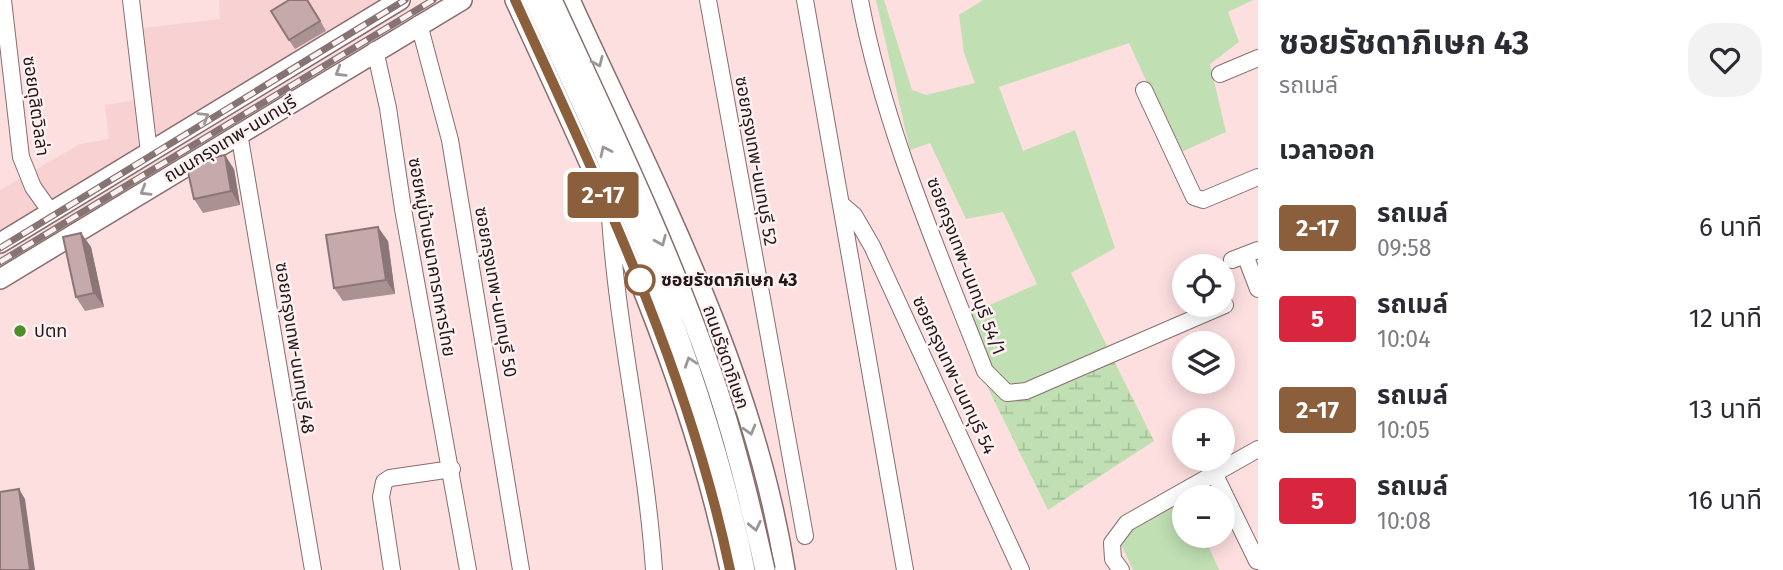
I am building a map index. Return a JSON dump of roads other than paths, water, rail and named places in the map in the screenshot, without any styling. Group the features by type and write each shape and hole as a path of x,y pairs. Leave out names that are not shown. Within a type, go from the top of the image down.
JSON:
{"main road":[{"name":"ถนนกรุงเทพ-นนทบุรี","path":"0,243 400,0"},
{"name":"ถนนกรุงเทพ-นนทบุรี","path":"0,279 375,50 462,0"},
{"path":"515,0 651,305 684,396 710,483 730,570"},
{"name":"ถนนรัชดาภิเษก","path":"534,0 622,189 669,305 720,456 745,570"},
{"name":"ถนนรัชดาภิเษก","path":"552,0 649,212 694,324 741,470 765,570"},
{"name":"ถนนรัชดาภิเษก","path":"570,0 714,318 772,506 785,570"},
{"path":"612,215 613,193 623,179 633,175 642,177 660,197"},
{"path":"50,211 60,242"}],"street":[{"name":"ซอยดุสิตวิลล่า","path":"3,0 21,157 33,187 50,211"},
{"path":"131,0 149,152"},
{"name":"ซอยกรุงเทพ-นนทบุรี 52","path":"708,0 805,536"},
{"name":"ซอยกรุงเทพ-นนทบุรี 54","path":"805,0 905,570"},
{"name":"ซอยกรุงเทพ-นนทบุรี 54/1","path":"860,0 879,82 916,191 985,371 995,384 1007,393 1026,391 1197,317"},
{"name":"ซอยกรุงเทพ-นนทบุรี 50","path":"419,24 450,140 521,570"},
{"name":"ซอยหมู่บ้านธนาคารทหารไทย","path":"375,50 388,108 410,254 452,469 468,570"},
{"path":"1220,74 1258,58"},
{"path":"1143,90 1194,197 1203,200 1258,177"},
{"name":"ซอยกรุงเทพ-นนทบุรี 48","path":"239,133 313,570"},
{"name":"ซอยกรุงเทพ-นนทบุรี 54","path":"841,204 854,215 872,246 1021,570"},
{"path":"612,215 615,290 642,451 654,570"},
{"path":"1245,255 1258,289"},
{"path":"1121,570 1113,559 1112,543 1127,523 1258,449"},
{"path":"392,570 381,497 384,482 390,478 452,469"},
{"path":"1215,475 1257,561"}],"railway":[{"path":"0,248 405,0"},
{"path":"0,262 433,0"}],"place":[{"name":"ซอยรัชดาภิเษก 43","path":"640,280"},
{"name":"ปตท","path":"20,331"}]}
